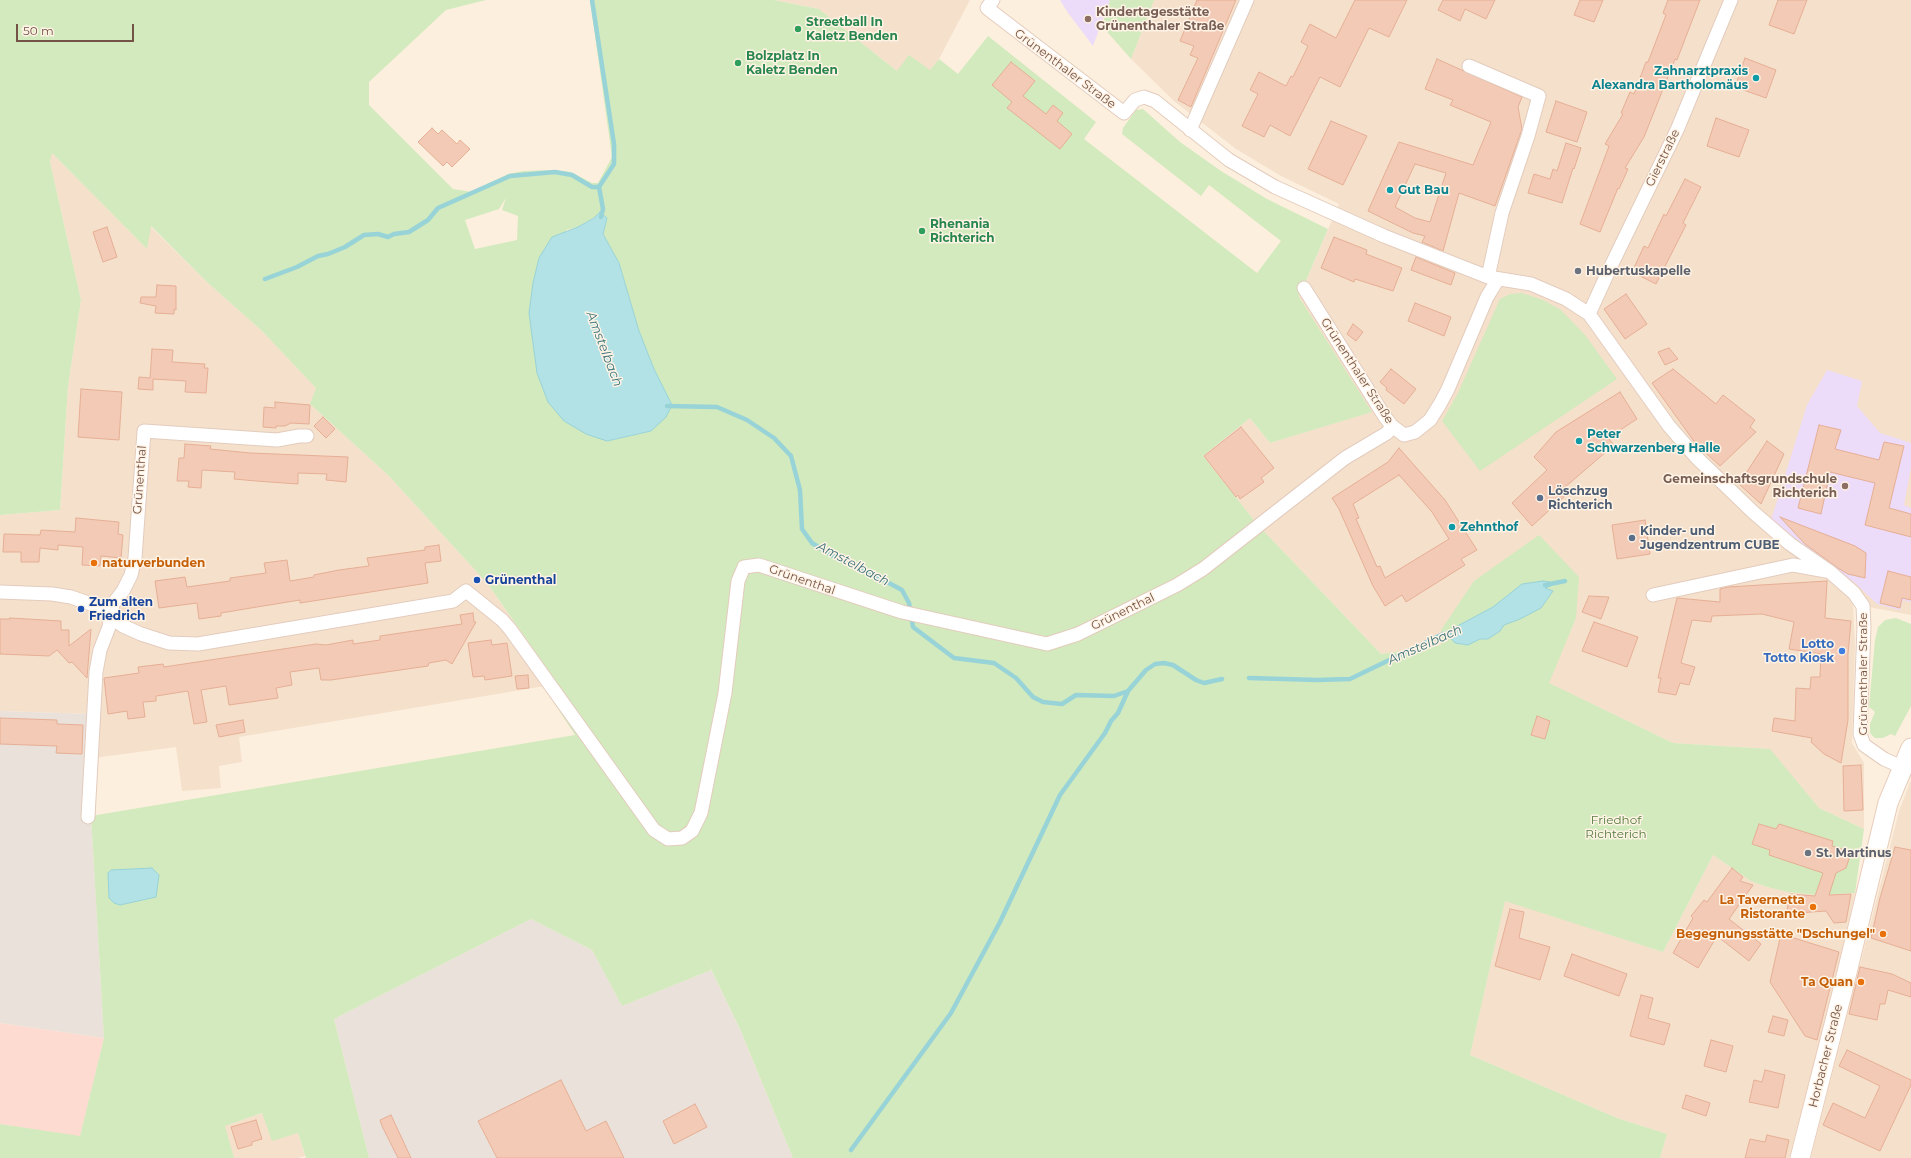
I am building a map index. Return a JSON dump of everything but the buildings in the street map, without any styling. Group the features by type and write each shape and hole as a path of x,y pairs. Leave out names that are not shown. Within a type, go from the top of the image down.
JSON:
{"main road":[{"name":"Horbacher Straße","path":"1800,1158 1842,993 1880,831 1888,803 1911,748"}],"street":[{"name":"Grünenthaler Straße","path":"993,0 987,8 1124,113 1135,100 1144,97 1155,101 1229,160 1275,187 1384,236 1493,278 1531,284 1566,298 1589,314 1669,426 1696,457 1753,512 1790,544 1830,571 1854,593 1863,606 1864,627 1860,734 1864,745 1884,759 1902,767"},
{"path":"1190,130 1247,0"},
{"name":"Gierstraße","path":"1589,314 1677,130 1731,0"},
{"name":"Grünenthaler Straße","path":"1304,288 1392,426 1404,435 1414,432 1430,420 1448,389 1493,278 1502,213 1528,136 1539,96 1469,66"},
{"name":"Grünenthal","path":"0,592 52,594 71,597 94,605 110,615 123,626 141,634 170,643 198,644 453,601 466,592 502,620 510,629 654,830 668,839 682,838 692,831 701,813 725,693 738,581 744,567 759,566 902,612 1047,644 1078,634 1177,585 1203,569 1345,458 1387,433 1392,426"},
{"name":"Grünenthal","path":"88,817 96,672 100,650 109,627 113,604 123,591 131,575 134,558 144,431 277,440 307,436"},
{"path":"1653,595 1792,566 1830,571"}],"shaded area":[{"path":"774,0 970,0 939,59 930,70 897,71 819,9"},
{"name":"Kindertagesstätte Grünenthaler Straße","path":"1060,0 1110,0 1093,46 1068,13"},
{"path":"1154,0 1911,0 1911,615 1853,604 1855,644 1852,743 1864,763 1864,829 1819,808 1769,749 1673,743 1548,683 1576,618 1441,645 1381,654 1257,524 1203,456 1250,418 1270,443 1371,412 1299,297 1339,204 1281,176 1236,149 1174,101 1131,59"},
{"path":"51,152 147,249 150,226 208,283 261,330 316,388 310,404 388,475 487,583 557,684 239,737 242,762 219,766 221,788 182,791 176,747 94,758 91,714 0,711 0,515 60,510 68,386 81,300 50,162"},
{"name":"Gemeinschaftsgrundschule Richterich","path":"1827,370 1862,381 1857,406 1880,433 1911,443 1911,467 1904,505 1911,508 1911,602 1903,600 1900,610 1877,604 1854,582 1815,557 1771,520 1807,405"},
{"path":"0,711 91,714 91,816 104,1038 0,1023"},
{"path":"1911,780 1911,1158 1811,1158 1899,811"},
{"path":"1713,855 1751,881 1767,887 1788,892 1817,895 1855,893 1833,990 1789,1158 1660,1158 1667,1134 1617,1118 1470,1055 1505,900 1663,952"},
{"path":"531,919 592,950 622,1006 711,970 739,1027 793,1158 369,1158 334,1019"},
{"path":"0,1023 104,1038 80,1137 0,1124"},
{"path":"263,1113 298,1133 305,1156 298,1158 234,1158 224,1126"}],"green space":[{"name":"Friedhof Richterich","path":"0,0 486,0 446,10 369,82 369,105 453,189 472,192 508,174 523,171 552,170 571,172 592,183 598,183 612,157 590,0 774,0 819,9 897,71 909,55 930,70 939,59 958,74 988,36 1096,122 1084,139 1257,273 1281,241 1209,185 1201,196 1122,134 1123,128 1136,110 1143,109 1180,142 1221,171 1267,199 1328,229 1299,297 1372,412 1270,443 1250,418 1203,456 1257,524 1381,654 1441,645 1441,630 1474,581 1539,535 1579,577 1576,618 1549,683 1673,743 1770,749 1819,808 1864,829 1855,893 1817,895 1788,892 1767,887 1751,881 1713,855 1663,952 1505,901 1470,1055 1617,1118 1667,1134 1660,1158 793,1158 740,1029 706,959 711,970 622,1006 592,950 531,919 334,1019 369,1158 306,1158 298,1133 272,1141 262,1113 225,1126 234,1158 0,1158 0,1124 80,1136 104,1038 91,816 575,735 543,686 557,683 487,583 388,475 310,404 316,388 261,330 208,283 151,226 147,249 52,153 50,162 81,300 68,386 60,510 0,515","holes":["506,198 502,210 518,216 517,240 475,249 465,220 499,209","600,212 607,218 603,234 619,263 639,331 654,369 672,405 651,431 607,441 566,230 578,227 594,218"]},
{"path":"1110,0 1154,0 1131,59 1102,26"},
{"path":"1522,293 1543,300 1561,310 1585,335 1617,379 1480,471 1442,421 1458,393 1500,299 1510,294"},
{"path":"1896,618 1911,624 1911,706 1895,736 1891,734 1883,738 1875,738 1870,733 1870,724 1875,712 1869,707 1875,640 1878,627 1885,620"}],"water":[{"path":"600,212 607,218 603,234 619,263 639,331 654,369 672,405 666,417 651,431 607,441 586,434 564,421 548,402 537,373 529,313 533,283 539,258 552,237 578,227 594,218"},
{"path":"1543,581 1550,582 1551,586 1545,588 1553,591 1541,608 1520,619 1504,625 1500,631 1488,639 1480,639 1468,645 1455,643 1447,634 1450,630 1493,607 1522,584"},
{"path":"152,868 159,875 156,897 120,905 114,903 109,898 108,873 111,870"}],"waterway":[{"name":"Amstelbach","path":"592,0 614,144 614,164 599,187 603,209 601,217"},
{"path":"265,279 297,267 318,256 328,254 345,247 364,235 378,234 388,237 394,234 409,232 428,220 438,208 510,176 555,172 572,175 592,187 599,187"},
{"name":"Amstelbach","path":"667,406 717,407 747,420 774,438 791,456 800,490 802,529 812,543 838,559 872,574 902,590 909,603 913,627 954,658 994,663 1016,678 1033,697 1043,702 1062,704 1076,695 1114,696 1128,691 1146,670 1155,664 1164,663 1173,665 1196,680 1204,683 1222,679"},
{"name":"Amstelbach","path":"1545,585 1565,581"},
{"name":"Amstelbach","path":"1249,678 1318,680 1350,679 1443,634 1453,632"},
{"path":"851,1150 951,1013 1000,922 1060,795 1105,733 1111,721 1118,713 1128,691"}],"place":[{"name":"Kindertagesstätte Grünenthaler Straße","path":"1088,19"},
{"name":"Streetball In Kaletz Benden","path":"798,29"},
{"name":"Bolzplatz In Kaletz Benden","path":"738,63"},
{"name":"Zahnarztpraxis Alexandra Bartholomäus","path":"1756,78"},
{"name":"Gut Bau","path":"1390,190"},
{"name":"Rhenania Richterich","path":"922,231"},
{"name":"Hubertuskapelle","path":"1578,271"},
{"name":"Peter Schwarzenberg Halle","path":"1579,441"},
{"name":"Gemeinschaftsgrundschule Richterich","path":"1845,486"},
{"name":"Löschzug Richterich","path":"1540,498"},
{"name":"Zehnthof","path":"1452,527"},
{"name":"Kinder- und Jugendzentrum CUBE","path":"1632,538"},
{"name":"naturverbunden","path":"94,563"},
{"name":"Grünenthal","path":"477,580"},
{"name":"Zum alten Friedrich","path":"81,609"},
{"name":"Lotto Totto Kiosk","path":"1842,651"},
{"name":"St. Martinus","path":"1808,853"},
{"name":"La Tavernetta Ristorante","path":"1813,907"},
{"name":"Begegnungsstätte \"Dschungel\"","path":"1883,934"},
{"name":"Ta Quan","path":"1861,982"}]}
